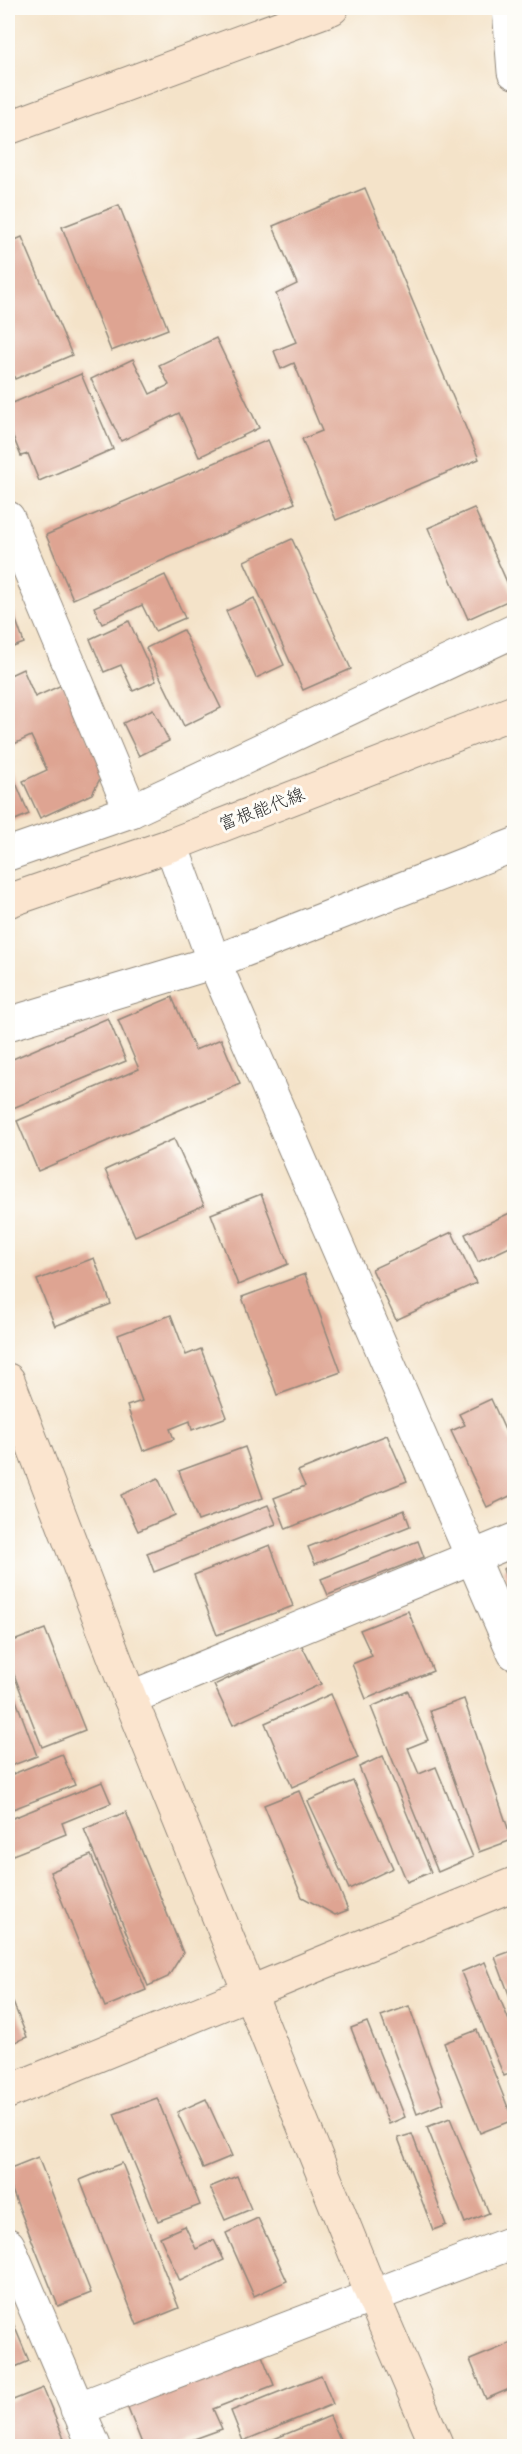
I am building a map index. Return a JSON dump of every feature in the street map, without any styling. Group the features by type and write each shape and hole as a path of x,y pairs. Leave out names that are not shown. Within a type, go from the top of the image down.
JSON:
{"street":[{"path":"8,128 332,8"},
{"path":"509,8 514,72"},
{"path":"8,518 131,811"},
{"path":"8,854 131,811 514,632"},
{"name":"富根能代線","path":"8,902 171,845 514,712"},
{"path":"171,845 214,962 514,1653"},
{"path":"8,1023 214,962 514,845"},
{"path":"8,1380 130,1698 373,2297 437,2446"},
{"path":"130,1698 514,1540"},
{"path":"8,2092 514,1884"},
{"path":"77,2409 514,2242"},
{"path":"8,2245 94,2446"}],"building":[{"path":"365,188 479,459 336,520 302,439 322,431 294,363 281,369 274,351 296,342 276,294 297,284 273,226"},
{"path":"119,205 168,329 111,351 62,227"},
{"path":"22,237 72,355 15,379 8,362 8,243"},
{"path":"216,338 259,428 199,457 179,413 121,441 91,379 133,359 150,394 169,385 159,365"},
{"path":"81,374 113,449 39,481 28,454 21,456 8,424 8,405"},
{"path":"268,440 295,503 73,599 46,535"},
{"path":"474,508 514,598 468,619 428,528"},
{"path":"292,539 351,669 303,690 244,561"},
{"path":"165,575 185,618 155,631 142,605 102,624 94,607"},
{"path":"254,598 284,665 256,678 226,611"},
{"path":"12,609 24,643 8,649 8,611"},
{"path":"129,621 156,681 133,691 121,665 104,672 90,639"},
{"path":"183,630 221,708 184,726 146,648"},
{"path":"23,669 35,697 64,684 104,771 92,794 40,818 23,781 47,770 31,736 10,746 8,741 8,676"},
{"path":"153,709 169,741 139,756 123,723"},
{"path":"8,764 29,814 8,823"},
{"path":"172,997 195,1050 221,1039 240,1084 38,1171 17,1121 139,1069 118,1020"},
{"path":"108,1018 126,1061 13,1108 8,1095 8,1061"},
{"path":"174,1139 204,1205 135,1236 105,1170"},
{"path":"261,1194 288,1264 238,1285 211,1214"},
{"path":"514,1211 514,1245 478,1262 465,1234"},
{"path":"452,1232 476,1283 396,1320 372,1269"},
{"path":"94,1258 111,1304 55,1326 37,1280"},
{"path":"305,1274 341,1372 277,1395 242,1297"},
{"path":"171,1315 186,1355 201,1349 227,1417 192,1430 190,1421 170,1429 174,1439 143,1451 127,1406 142,1401 118,1335"},
{"path":"491,1399 511,1443 514,1442 514,1494 487,1507 451,1431 465,1425 459,1414"},
{"path":"387,1435 407,1481 286,1529 274,1498 305,1486 298,1471"},
{"path":"245,1447 263,1498 198,1521 179,1471"},
{"path":"158,1478 175,1515 138,1531 121,1495"},
{"path":"268,1505 276,1524 154,1572 147,1553"},
{"path":"404,1510 410,1526 315,1564 308,1547"},
{"path":"418,1541 424,1557 328,1595 321,1579"},
{"path":"270,1545 293,1606 217,1635 194,1575"},
{"path":"514,1565 514,1601 503,1569"},
{"path":"408,1611 433,1671 366,1699 352,1664 372,1656 360,1630"},
{"path":"45,1629 85,1730 42,1747 8,1659 8,1643"},
{"path":"301,1644 321,1684 233,1725 214,1685"},
{"path":"8,1679 37,1756 8,1767"},
{"path":"408,1691 428,1740 408,1748 419,1774 436,1767 473,1857 438,1872 371,1707"},
{"path":"331,1694 358,1758 292,1787 265,1723"},
{"path":"464,1699 512,1840 479,1852 430,1711"},
{"path":"62,1754 75,1785 8,1811 8,1776"},
{"path":"383,1756 431,1872 407,1882 359,1767"},
{"path":"353,1781 393,1868 349,1889 308,1801"},
{"path":"102,1782 111,1803 62,1823 66,1834 8,1857 8,1820"},
{"path":"299,1791 348,1910 335,1915 302,1897 264,1805"},
{"path":"126,1812 183,1953 168,1977 148,1986 84,1829"},
{"path":"91,1855 146,1990 105,2007 50,1872"},
{"path":"514,1950 514,2008 495,1957"},
{"path":"485,1962 514,2033 514,2072 504,2076 461,1972"},
{"path":"8,1990 27,2037 8,2045"},
{"path":"409,2006 444,2103 417,2114 381,2016"},
{"path":"367,2022 405,2117 389,2124 351,2028"},
{"path":"477,2030 513,2120 480,2133 444,2043"},
{"path":"157,2098 200,2205 158,2221 114,2114"},
{"path":"206,2099 232,2156 203,2168 177,2112"},
{"path":"450,2118 489,2213 465,2223 427,2127"},
{"path":"412,2134 446,2225 433,2230 398,2138"},
{"path":"38,2157 91,2293 58,2306 8,2180 8,2169"},
{"path":"122,2163 179,2308 137,2325 80,2180"},
{"path":"237,2176 251,2209 225,2220 210,2187"},
{"path":"258,2218 287,2281 254,2296 226,2233"},
{"path":"185,2226 196,2249 214,2240 224,2260 180,2281 160,2237"},
{"path":"8,2311 29,2361 8,2370"},
{"path":"514,2342 514,2387 486,2399 470,2360"},
{"path":"261,2353 274,2385 213,2409 222,2429 175,2446 143,2446 127,2406"},
{"path":"321,2375 333,2404 243,2441 231,2411"},
{"path":"43,2388 67,2446 8,2446 8,2402"},
{"path":"330,2416 343,2446 257,2446"}]}
